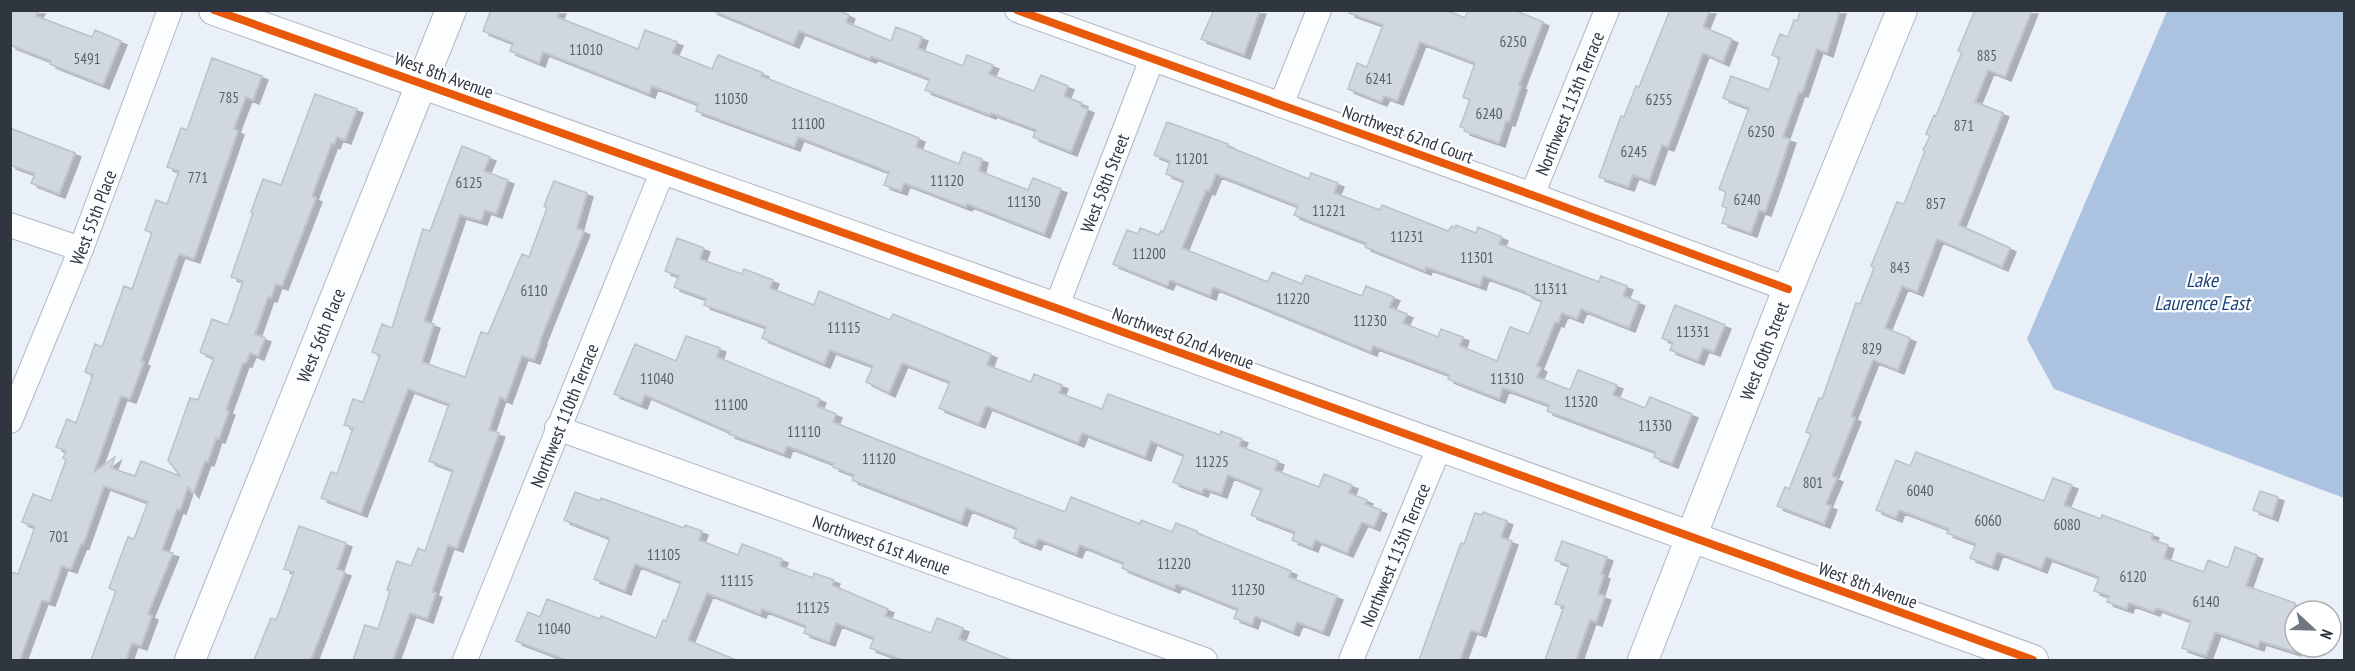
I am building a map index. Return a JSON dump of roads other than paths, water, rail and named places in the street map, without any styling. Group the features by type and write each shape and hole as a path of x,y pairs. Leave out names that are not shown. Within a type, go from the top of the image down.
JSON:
{"street":[{"name":"West 55th Place","path":"10,421 81,249 170,10"},
{"name":"West 8th Avenue","path":"214,10 422,82 663,170"},
{"name":"West 56th Place","path":"190,660 451,10"},
{"path":"1281,105 1319,10"},
{"name":"Northwest 113th Terrace","path":"1532,195 1607,10"},
{"name":"West 60th Street","path":"1643,660 1788,289 1902,10"},
{"name":"Northwest 62nd Court","path":"1026,12 1788,289"},
{"name":"West 58th Street","path":"1056,308 1152,59"},
{"name":"Northwest 62nd Avenue","path":"663,170 1056,308 1692,539"},
{"name":"Northwest 110th Terrace","path":"465,660 663,170"},
{"path":"10,225 81,249"},
{"name":"Northwest 61st Avenue","path":"557,428 1205,660"},
{"name":"Northwest 113th Terrace","path":"1351,660 1439,448"},
{"name":"West 8th Avenue","path":"1692,539 2033,660"}],"water":[{"name":"Lake Laurence East","path":"2167,11 2344,11 2344,498 2054,389 2027,339"}]}
